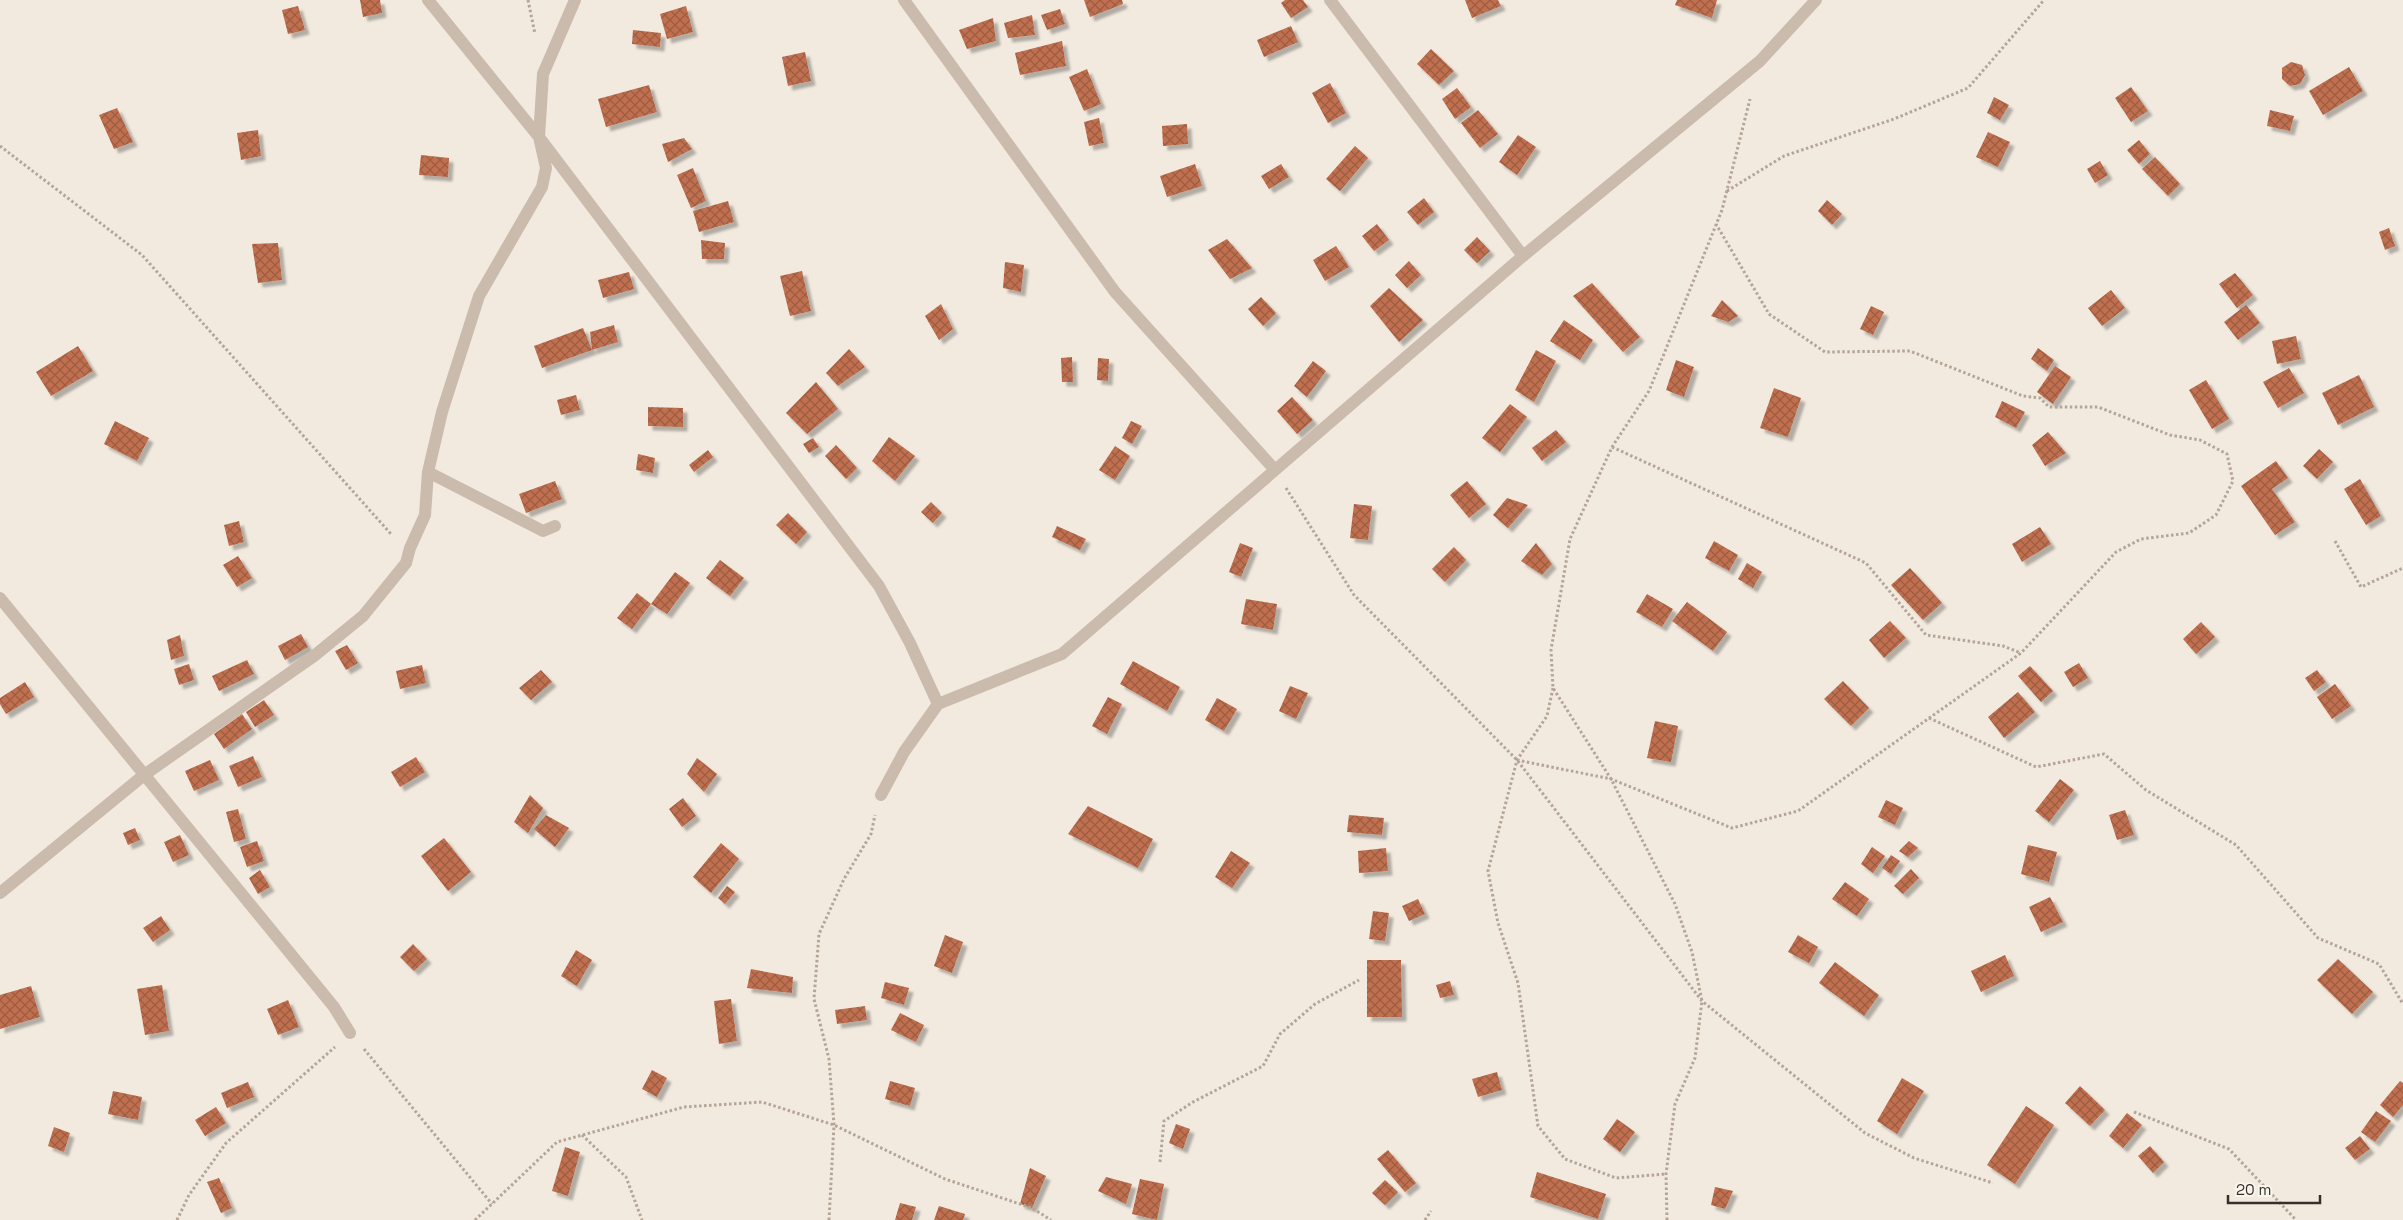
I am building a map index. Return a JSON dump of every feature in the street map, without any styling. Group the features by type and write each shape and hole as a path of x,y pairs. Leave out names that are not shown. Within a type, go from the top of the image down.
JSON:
{"street":[{"path":"428,0 539,137 879,586 910,643 938,704"},
{"path":"0,893 144,775 314,656 363,616 406,563 410,548 425,515 428,472 442,412 479,296 542,188 546,168 539,137 543,74 575,0"},
{"path":"904,0 1115,292 1275,470"},
{"path":"1330,0 1523,256"},
{"path":"881,795 904,752 938,704 1062,654 1523,256 1760,61 1816,0"},
{"path":"428,472 542,531 555,526"},
{"path":"0,598 334,1007 350,1033"}],"path":[{"path":"1727,191 1784,156 1894,119 1968,88 2044,0"},
{"path":"1666,1174 1616,1178 1565,1159 1538,1126 1518,983 1498,923 1488,871 1517,760 1547,716 1553,688 1550,650 1570,538 1612,447 1649,392 1716,224 1727,191 1750,98"},
{"path":"0,146 142,255 393,536 410,548"},
{"path":"1517,760 1611,779 1732,828 1798,810 2021,653 2116,552 2141,538 2189,532 2216,515 2232,481 2227,454 2200,440 2170,435 2098,407 2049,407 2040,398 2023,396 1910,351 1825,352 1769,314 1716,224"},
{"path":"1612,447 1866,563 1926,635 2003,646 2021,653"},
{"path":"1275,470 1354,595 1517,760 1702,1001 1865,1133 1914,1158 1993,1184"},
{"path":"2335,541 2361,587 2403,568"},
{"path":"1553,688 1611,779 1675,904 1692,952 1702,1001 1695,1058 1675,1104 1666,1174 1667,1220"},
{"path":"1928,718 2036,767 2104,754 2146,790 2236,845 2318,938 2379,964 2403,1004"},
{"path":"829,1220 834,1125 829,1059 814,999 819,934 844,879 870,834 881,795"},
{"path":"1160,1162 1164,1122 1193,1102 1263,1066 1280,1034 1315,1004 1359,980"},
{"path":"177,1220 190,1195 226,1143 350,1033 492,1204"},
{"path":"475,1220 557,1142 684,1107 762,1102 834,1125 945,1179 1032,1208 1051,1220"},
{"path":"2134,1112 2228,1149 2296,1220"},
{"path":"582,1135 626,1177 642,1220"},
{"path":"1424,1220 1431,1211"}],"building":[{"path":"360,0 380,0 382,13 363,17"},
{"path":"1084,0 1122,0 1123,4 1090,17"},
{"path":"1285,0 1303,0 1308,7 1291,18 1281,3"},
{"path":"1465,0 1498,0 1501,6 1472,18"},
{"path":"1677,0 1717,0 1712,18 1675,5"},
{"path":"298,6 305,30 288,34 282,10"},
{"path":"686,6 693,32 667,39 660,14"},
{"path":"1060,9 1065,24 1047,30 1041,15"},
{"path":"1032,15 1035,35 1008,38 1004,23"},
{"path":"993,18 996,41 967,49 959,30"},
{"path":"1291,26 1298,42 1264,57 1257,40"},
{"path":"633,30 661,33 660,47 632,44"},
{"path":"1062,41 1066,66 1020,75 1015,53"},
{"path":"1431,49 1454,71 1439,85 1417,64"},
{"path":"805,52 811,81 788,86 782,57"},
{"path":"2291,62 2302,65 2305,75 2300,84 2290,86 2282,79 2282,68"},
{"path":"2349,67 2363,91 2323,115 2309,91"},
{"path":"1087,69 1101,104 1084,111 1069,77"},
{"path":"1330,83 1346,113 1328,123 1312,93"},
{"path":"649,85 657,112 606,127 598,99"},
{"path":"2131,87 2148,111 2131,122 2115,98"},
{"path":"1457,88 1471,107 1455,119 1442,99"},
{"path":"1994,97 2009,105 2000,120 1987,113"},
{"path":"117,108 133,142 114,149 99,115"},
{"path":"1478,110 1498,134 1480,148 1461,123"},
{"path":"2270,110 2294,116 2290,131 2267,126"},
{"path":"1099,118 1104,143 1089,146 1084,122"},
{"path":"1187,124 1188,144 1163,146 1162,126"},
{"path":"258,130 261,156 241,160 237,133"},
{"path":"1988,132 2010,142 1998,167 1976,157"},
{"path":"1518,135 1536,147 1517,175 1499,162"},
{"path":"684,138 692,149 668,162 662,144"},
{"path":"2139,140 2150,154 2139,164 2127,150"},
{"path":"1355,146 1368,158 1340,191 1326,179"},
{"path":"421,155 449,158 448,177 419,175"},
{"path":"2155,157 2180,184 2168,196 2142,169"},
{"path":"2100,161 2108,175 2095,183 2087,169"},
{"path":"1195,164 1202,186 1167,197 1160,176"},
{"path":"1281,164 1289,177 1269,189 1261,176"},
{"path":"693,168 706,201 691,208 677,175"},
{"path":"1424,198 1434,212 1418,225 1407,212"},
{"path":"1827,200 1842,214 1832,225 1818,211"},
{"path":"728,201 734,222 699,232 693,211"},
{"path":"1377,224 1389,240 1374,251 1362,236"},
{"path":"2389,228 2395,246 2385,250 2379,232"},
{"path":"1477,237 1490,251 1477,263 1464,250"},
{"path":"1227,239 1252,268 1230,279 1208,250"},
{"path":"701,240 725,243 724,259 702,259"},
{"path":"278,243 282,280 258,283 252,244"},
{"path":"1336,246 1349,267 1325,281 1313,260"},
{"path":"1409,261 1421,275 1407,288 1395,275"},
{"path":"1005,262 1024,265 1021,292 1003,288"},
{"path":"802,271 811,311 790,316 780,276"},
{"path":"629,272 634,289 603,298 598,280"},
{"path":"2235,273 2253,295 2237,308 2219,284"},
{"path":"1592,283 1640,337 1623,352 1573,296"},
{"path":"1389,288 1423,320 1399,342 1370,306"},
{"path":"2111,290 2125,308 2102,326 2088,308"},
{"path":"1261,297 1276,313 1263,326 1248,309"},
{"path":"1722,300 1738,316 1728,322 1711,316"},
{"path":"941,304 953,329 939,340 925,316"},
{"path":"2246,305 2260,323 2238,340 2224,322"},
{"path":"1871,306 1884,312 1873,335 1860,329"},
{"path":"1564,320 1593,340 1580,360 1550,341"},
{"path":"614,325 618,342 592,350 590,332"},
{"path":"583,328 592,350 542,368 534,346"},
{"path":"2296,336 2301,359 2277,364 2272,341"},
{"path":"78,346 93,371 51,396 36,372"},
{"path":"2038,348 2054,360 2047,371 2031,359"},
{"path":"849,349 865,367 838,386 826,373"},
{"path":"1536,350 1556,361 1534,402 1515,390"},
{"path":"1072,357 1073,382 1062,382 1061,358"},
{"path":"1098,358 1109,359 1108,381 1097,380"},
{"path":"1676,360 1694,367 1684,397 1666,390"},
{"path":"1313,361 1326,371 1307,397 1294,386"},
{"path":"2055,366 2071,377 2053,404 2037,392"},
{"path":"2289,368 2304,393 2278,408 2263,382"},
{"path":"2359,375 2374,407 2338,425 2322,393"},
{"path":"2206,380 2229,419 2212,429 2189,390"},
{"path":"816,382 838,409 807,434 786,413"},
{"path":"1774,388 1801,398 1788,437 1760,428"},
{"path":"576,395 580,410 561,415 557,400"},
{"path":"1292,397 1313,420 1297,434 1277,411"},
{"path":"2002,401 2025,412 2016,428 1995,417"},
{"path":"1510,404 1527,417 1500,452 1482,438"},
{"path":"648,407 683,408 683,427 648,426"},
{"path":"115,421 149,438 137,461 104,444"},
{"path":"1131,421 1142,426 1132,444 1122,438"},
{"path":"1556,430 1566,442 1542,461 1532,448"},
{"path":"2048,432 2066,453 2045,466 2032,445"},
{"path":"889,437 915,456 895,481 872,461"},
{"path":"813,438 819,447 809,453 803,444"},
{"path":"836,445 857,468 846,479 825,456"},
{"path":"1115,446 1130,456 1115,480 1099,470"},
{"path":"2319,449 2333,462 2317,479 2303,466"},
{"path":"708,450 713,457 694,472 689,465"},
{"path":"638,454 655,458 653,473 636,470"},
{"path":"2276,461 2288,478 2272,489 2295,522 2275,535 2241,486"},
{"path":"2360,479 2381,516 2366,525 2344,489"},
{"path":"555,481 562,499 526,513 519,494"},
{"path":"1467,481 1486,504 1469,518 1450,495"},
{"path":"1507,498 1528,505 1508,528 1493,515"},
{"path":"931,502 942,513 933,523 921,512"},
{"path":"1354,504 1372,506 1368,540 1350,538"},
{"path":"788,513 807,532 796,544 776,525"},
{"path":"239,521 244,542 229,546 224,525"},
{"path":"1057,526 1086,539 1080,550 1052,537"},
{"path":"2040,527 2051,544 2022,562 2012,544"},
{"path":"1714,541 1738,555 1729,571 1705,558"},
{"path":"1240,543 1253,548 1241,577 1229,572"},
{"path":"1536,543 1552,564 1542,575 1521,561"},
{"path":"1454,547 1466,560 1445,582 1432,569"},
{"path":"238,556 252,578 237,587 223,565"},
{"path":"720,560 744,578 730,596 706,578"},
{"path":"1747,563 1762,572 1753,588 1738,579"},
{"path":"1910,568 1942,603 1923,620 1891,585"},
{"path":"675,572 690,583 667,614 651,604"},
{"path":"637,593 651,604 632,629 617,618"},
{"path":"1647,594 1673,609 1662,627 1636,612"},
{"path":"1246,599 1277,604 1273,630 1241,624"},
{"path":"1687,602 1727,632 1713,651 1672,621"},
{"path":"1890,621 1906,638 1884,658 1869,640"},
{"path":"2201,622 2215,637 2196,654 2183,639"},
{"path":"301,634 308,647 285,660 278,646"},
{"path":"180,635 184,656 171,660 167,640"},
{"path":"347,645 358,663 346,670 335,651"},
{"path":"247,660 254,674 219,691 212,676"},
{"path":"1133,661 1180,687 1167,711 1120,684"},
{"path":"2079,663 2088,678 2073,687 2064,672"},
{"path":"189,664 194,680 179,685 174,669"},
{"path":"422,665 426,683 400,689 396,671"},
{"path":"2030,666 2053,691 2041,702 2018,676"},
{"path":"541,670 552,682 531,700 519,688"},
{"path":"2317,670 2326,682 2314,691 2305,678"},
{"path":"1843,681 1869,708 1851,726 1824,699"},
{"path":"25,682 34,697 6,714 0,704 0,698"},
{"path":"2335,684 2351,706 2332,719 2317,697"},
{"path":"1290,686 1308,693 1296,719 1279,711"},
{"path":"2018,692 2035,712 2004,738 1988,717"},
{"path":"1108,697 1122,704 1107,734 1092,726"},
{"path":"1217,698 1237,709 1224,731 1205,720"},
{"path":"264,700 274,715 255,727 246,712"},
{"path":"242,714 252,729 224,749 214,734"},
{"path":"1655,721 1678,726 1671,762 1647,758"},
{"path":"253,756 262,777 238,787 229,766"},
{"path":"416,757 425,772 400,787 391,772"},
{"path":"697,758 717,774 704,792 687,774"},
{"path":"210,760 219,780 194,791 185,771"},
{"path":"2060,779 2074,790 2049,822 2035,811"},
{"path":"530,795 543,808 528,833 514,822"},
{"path":"683,798 696,816 682,827 669,809"},
{"path":"1886,800 1903,808 1895,825 1878,817"},
{"path":"1088,806 1153,839 1138,868 1068,834"},
{"path":"238,809 246,839 234,842 226,812"},
{"path":"2125,810 2134,835 2117,840 2109,815"},
{"path":"546,815 569,828 555,847 534,829"},
{"path":"1349,815 1384,818 1382,835 1347,832"},
{"path":"135,828 140,840 128,845 123,833"},
{"path":"180,835 189,855 173,862 164,842"},
{"path":"444,838 471,872 448,891 421,856"},
{"path":"257,841 264,861 247,867 240,847"},
{"path":"1909,841 1918,848 1908,857 1899,851"},
{"path":"721,843 739,859 711,893 693,877"},
{"path":"2028,845 2057,852 2049,882 2021,874"},
{"path":"1872,847 1885,856 1873,873 1861,864"},
{"path":"1386,848 1388,871 1359,873 1358,851"},
{"path":"1231,851 1250,863 1232,888 1215,877"},
{"path":"1891,855 1900,861 1891,874 1882,868"},
{"path":"1911,869 1919,878 1903,894 1894,886"},
{"path":"260,870 270,887 258,894 249,878"},
{"path":"1845,882 1869,899 1857,916 1832,899"},
{"path":"727,886 735,892 725,904 718,898"},
{"path":"2050,897 2063,922 2041,932 2029,907"},
{"path":"1418,899 1425,914 1409,921 1402,906"},
{"path":"1373,911 1389,913 1385,941 1369,939"},
{"path":"161,916 170,930 153,942 143,928"},
{"path":"945,935 963,942 952,973 934,966"},
{"path":"1798,935 1818,947 1809,963 1788,952"},
{"path":"413,944 427,959 414,971 400,957"},
{"path":"576,950 592,960 577,986 561,976"},
{"path":"2005,955 2014,976 1981,992 1971,971"},
{"path":"2338,959 2373,992 2352,1014 2317,980"},
{"path":"1367,960 1401,960 1402,1017 1367,1017"},
{"path":"1835,962 1879,995 1864,1016 1819,983"},
{"path":"751,969 793,977 792,993 747,988"},
{"path":"1450,981 1454,995 1440,998 1436,985"},
{"path":"885,982 909,988 904,1005 881,998"},
{"path":"162,985 169,1031 145,1035 137,989"},
{"path":"31,986 40,1017 0,1029 0,995"},
{"path":"731,999 737,1041 719,1044 714,1001"},
{"path":"288,1000 299,1027 278,1035 267,1009"},
{"path":"865,1006 867,1020 837,1024 835,1010"},
{"path":"900,1013 924,1025 916,1042 891,1030"},
{"path":"652,1070 667,1078 657,1097 642,1089"},
{"path":"1497,1072 1502,1090 1478,1097 1472,1079"},
{"path":"1902,1078 1924,1091 1897,1134 1877,1121"},
{"path":"890,1081 915,1088 910,1106 885,1099"},
{"path":"2400,1081 2403,1083 2403,1105 2393,1117 2380,1105"},
{"path":"248,1082 254,1097 227,1108 221,1093"},
{"path":"2080,1086 2105,1110 2090,1126 2065,1103"},
{"path":"113,1091 142,1097 138,1120 108,1114"},
{"path":"2026,1106 2054,1125 2015,1184 1987,1165"},
{"path":"216,1107 226,1123 205,1136 195,1120"},
{"path":"2376,1111 2391,1121 2375,1142 2361,1132"},
{"path":"2127,1113 2142,1125 2123,1148 2109,1136"},
{"path":"1617,1119 1635,1132 1620,1152 1603,1139"},
{"path":"1176,1124 1190,1129 1183,1149 1169,1143"},
{"path":"54,1127 70,1133 64,1152 48,1146"},
{"path":"2360,1136 2370,1149 2355,1160 2345,1148"},
{"path":"2150,1146 2164,1162 2153,1173 2138,1156"},
{"path":"565,1147 580,1152 568,1196 552,1191"},
{"path":"1388,1150 1416,1183 1405,1192 1377,1159"},
{"path":"1030,1168 1046,1176 1032,1208 1020,1204"},
{"path":"1537,1172 1606,1194 1598,1219 1530,1197"},
{"path":"1106,1177 1132,1184 1126,1204 1098,1191"},
{"path":"219,1178 232,1208 221,1213 207,1182"},
{"path":"1140,1179 1164,1184 1157,1220 1132,1214"},
{"path":"1385,1180 1398,1192 1385,1205 1372,1193"},
{"path":"1715,1187 1733,1191 1725,1209 1711,1205"},
{"path":"900,1203 916,1207 912,1220 895,1220"},
{"path":"939,1206 965,1214 963,1220 934,1220"}]}
